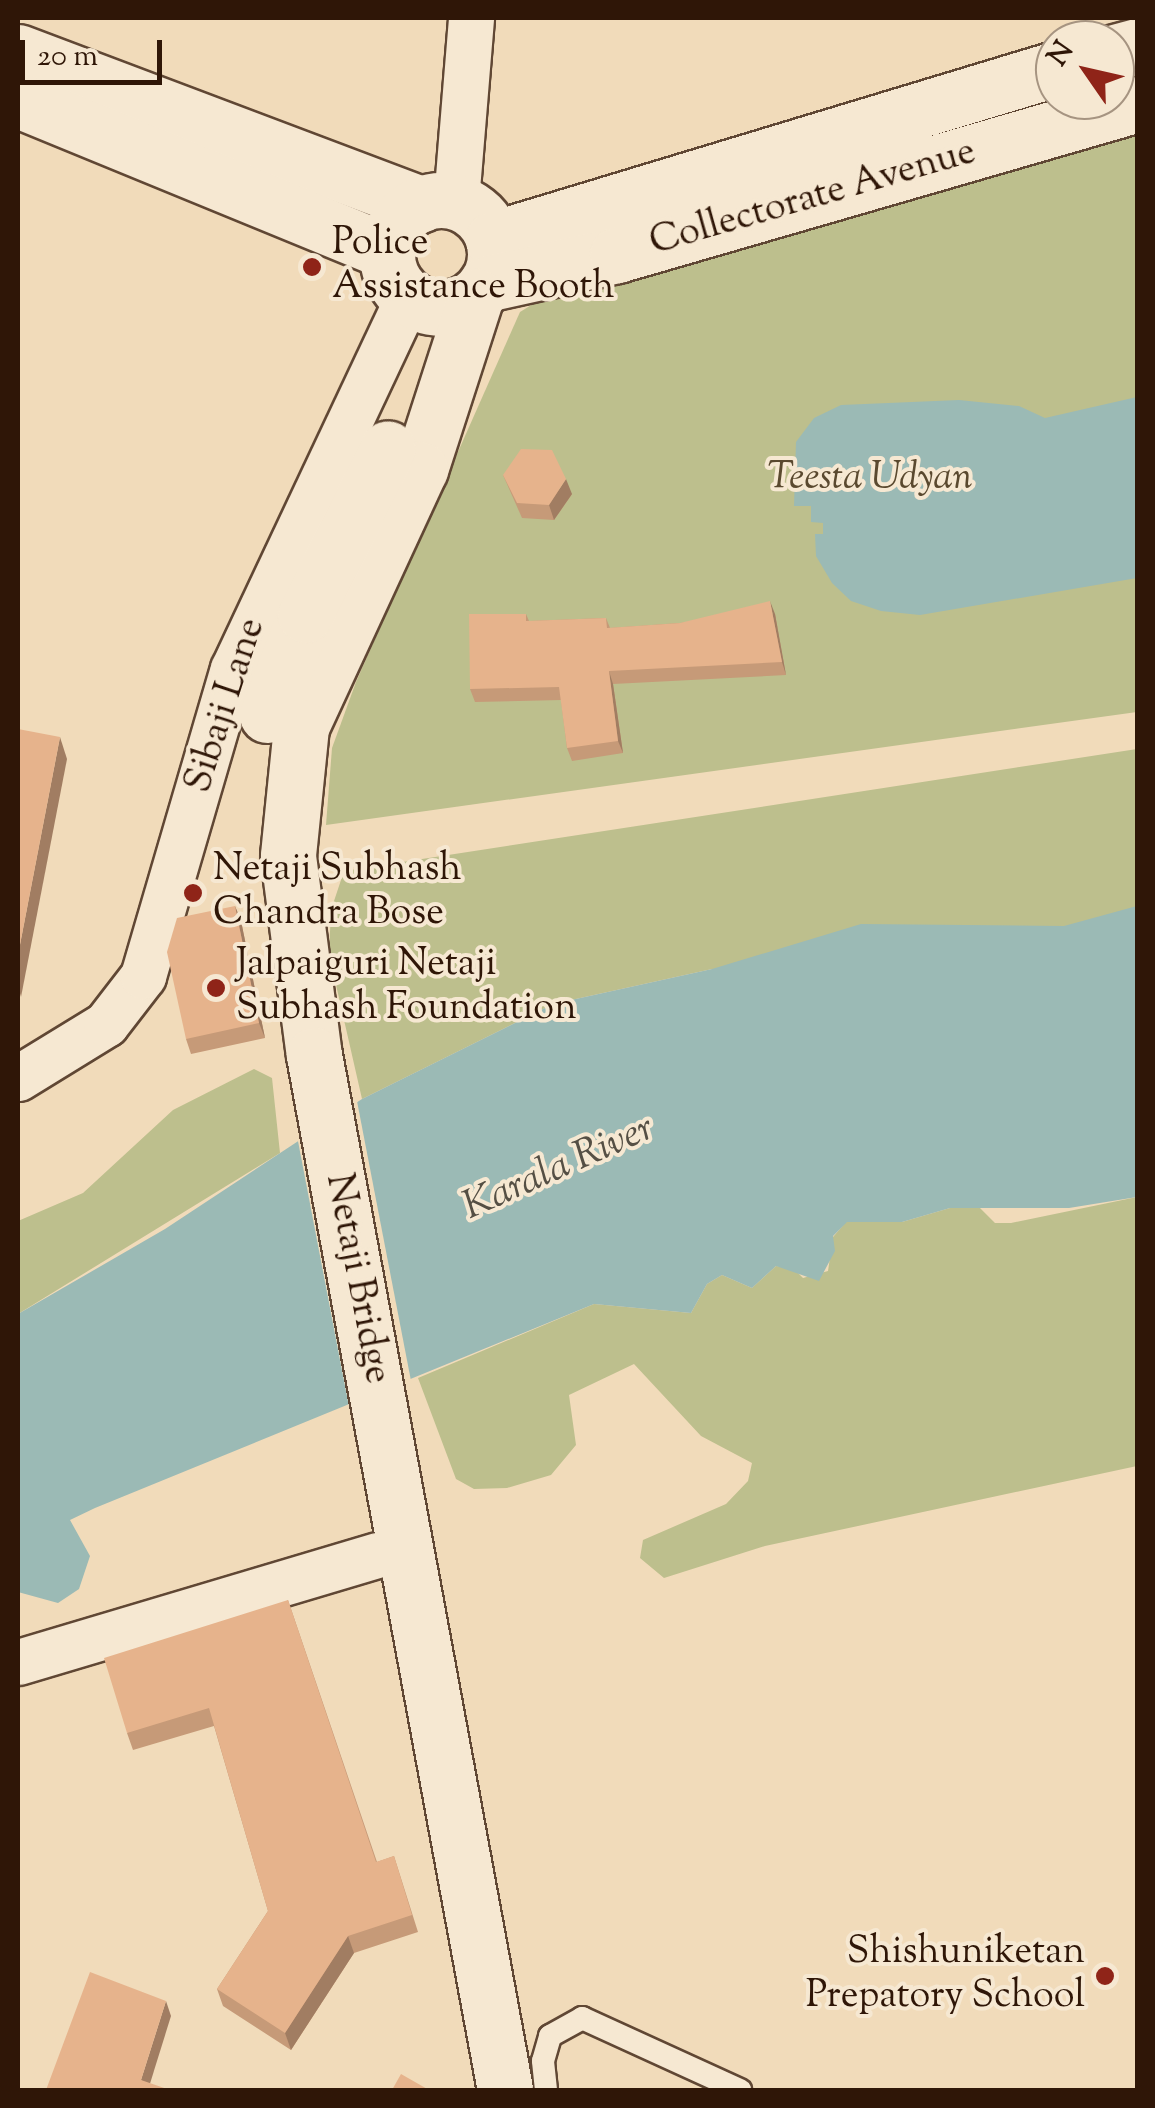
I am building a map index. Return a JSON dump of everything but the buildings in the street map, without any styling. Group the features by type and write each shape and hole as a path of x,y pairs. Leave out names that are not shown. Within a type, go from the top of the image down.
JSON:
{"street":[{"path":"314,1056 301,727 420,469 447,260 471,18"},
{"path":"18,52 447,260"},
{"name":"Collectorate Avenue","path":"447,260 1035,75"},
{"path":"18,100 447,260"},
{"name":"Collectorate Avenue","path":"447,260 618,256 1052,140 1138,104"},
{"path":"314,1056 262,853 258,772 266,717 447,260"},
{"name":"Sibaji Lane","path":"18,1078 106,1024 143,976 234,669 447,260"},
{"name":"Netaji Bridge","path":"314,1056 398,1502 447,1643 504,2090"},
{"path":"18,1662 378,1555"}],"lane":[{"path":"546,2090 543,2061 550,2036 582,2018 740,2090"}],"green space":[{"name":"Teesta Udyan","path":"1137,126 1137,712 326,825 332,748 356,682 520,312 541,299"},
{"path":"1137,749 1137,948 765,986 712,969 553,1004 362,1099 329,954 331,910 344,871"},
{"path":"254,1069 272,1078 280,1153 18,1314 18,1221 83,1193 173,1110"},
{"path":"1137,1197 1137,1466 765,1546 664,1578 640,1558 643,1540 726,1504 748,1481 752,1463 701,1436 634,1364 569,1395 576,1445 551,1475 507,1488 474,1489 456,1479 418,1378 594,1304 691,1313 707,1284 722,1275 752,1288 776,1266 793,1268 803,1278 828,1271 833,1237 846,1222 902,1222 950,1208 980,1208 995,1223 1011,1223"}],"water":[{"path":"1137,397 1137,578 920,615 881,611 851,601 832,583 816,556 815,534 823,534 823,523 811,522 811,506 794,506 796,442 814,418 841,405 959,400 1019,406 1045,418"},
{"name":"Karala River","path":"1137,906 1137,1197 1069,1208 950,1208 902,1222 847,1222 833,1236 835,1251 819,1281 776,1266 752,1288 722,1275 707,1284 691,1313 594,1304 70,1520 90,1556 79,1589 58,1603 18,1592 18,1314 165,1229 362,1099 553,1004 712,969 861,924 1064,926"}],"pier":[{"path":"356,1096 412,1386 350,1412 297,1136"}],"place":[{"name":"Police Assistance Booth","path":"312,267"},
{"name":"Netaji Subhash Chandra Bose","path":"193,893"},
{"name":"Jalpaiguri Netaji Subhash Foundation","path":"216,988"},
{"name":"Shishuniketan Prepatory School","path":"1105,1976"}]}
